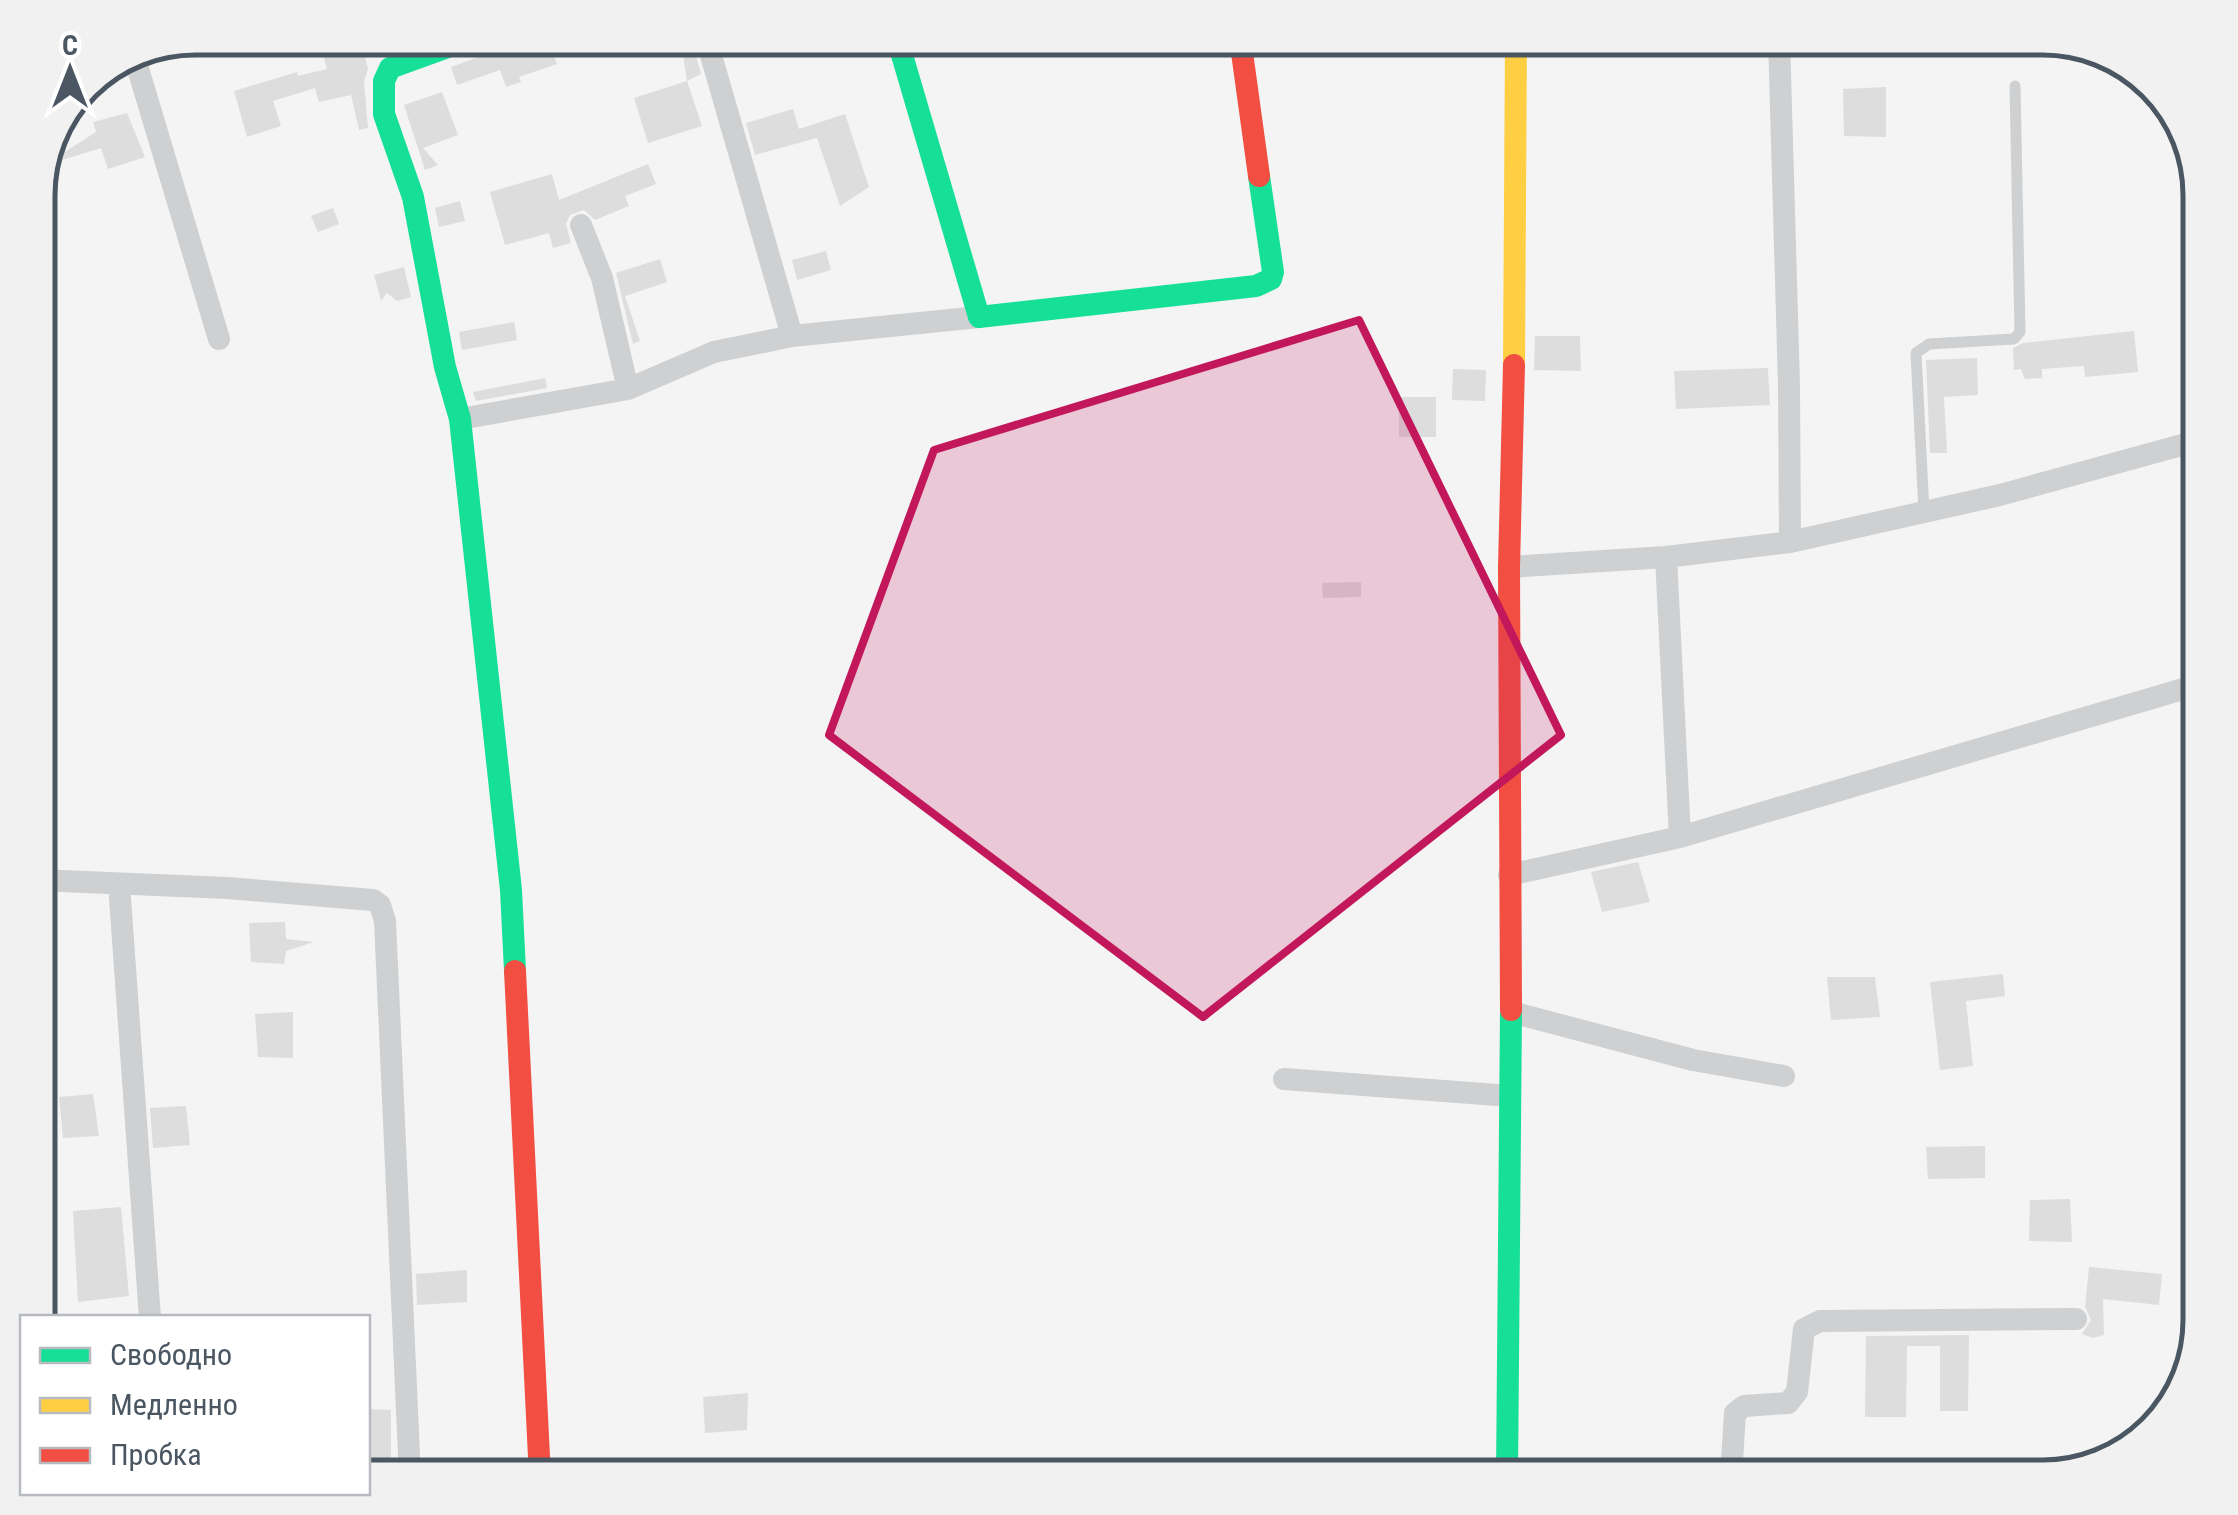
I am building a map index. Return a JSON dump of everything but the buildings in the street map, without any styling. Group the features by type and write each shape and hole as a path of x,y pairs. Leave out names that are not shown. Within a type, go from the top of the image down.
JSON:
{"street":[{"path":"426,55 390,68 384,81 384,114 413,197 445,368 460,419 511,890 539,1460"},
{"path":"711,55 792,336"},
{"path":"902,55 979,317"},
{"path":"460,419 628,389 714,352 792,336 1143,302 1256,286 1271,279 1274,272 1242,55"},
{"path":"1507,1460 1509,566 1516,308 1516,55"},
{"path":"1779,55 1790,542"},
{"path":"138,68 218,340"},
{"path":"581,225 602,278 628,389"},
{"path":"1509,566 1666,558 1790,542 2183,446"},
{"path":"1666,558 1680,836"},
{"path":"1510,875 1680,836 2183,689"},
{"path":"55,881 227,888 373,900 380,905 384,921 409,1460"},
{"path":"119,884 150,1315"},
{"path":"1511,1012 1692,1060 1784,1076"},
{"path":"1284,1080 1510,1096"},
{"path":"1732,1460 1735,1413 1744,1406 1788,1403 1797,1392 1804,1328 1820,1321 2076,1319"}],"lane":[{"path":"1924,512 1916,353 1929,344 2014,339 2020,332 2015,86"}],"highlighted area":[{"path":"1359,320 1561,735 1203,1017 829,735 934,450"}],"traffic: fast":[{"path":"426,55 390,68 384,81 384,114 413,197 445,367 460,419 511,890 515,971"},
{"path":"902,55 979,317 1256,286 1271,279 1259,176"},
{"path":"1507,1460 1511,1010"}],"traffic: slow":[{"path":"1514,365 1516,55"}],"traffic: jam":[{"path":"1242,55 1259,176"},
{"path":"1511,1010 1509,567 1514,365"},
{"path":"515,971 539,1460"}]}
